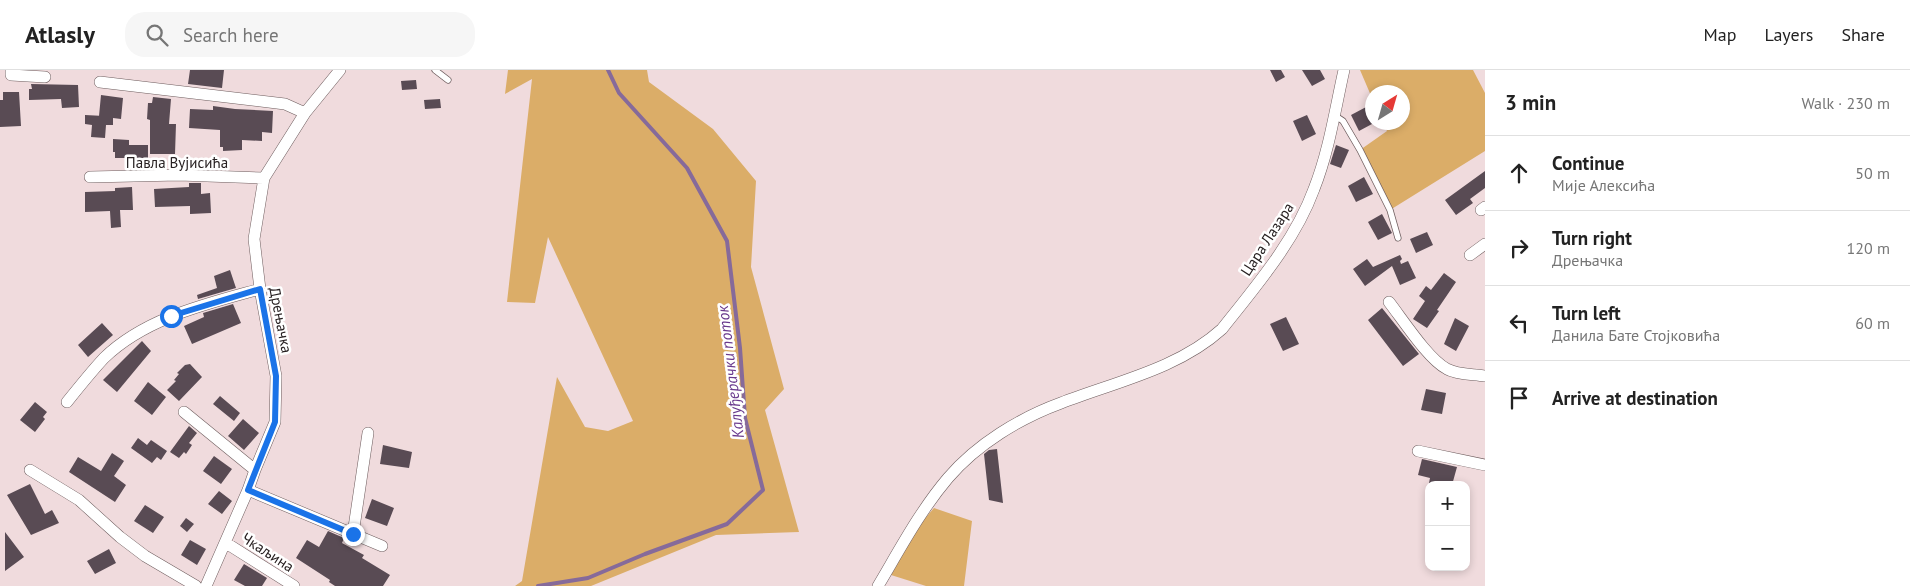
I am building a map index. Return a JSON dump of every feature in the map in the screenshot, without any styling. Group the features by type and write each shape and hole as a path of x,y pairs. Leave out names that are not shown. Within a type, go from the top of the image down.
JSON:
{"street":[{"name":"Дрењачка","path":"206,586 226,543 275,422 276,376 260,289 254,239 264,178 305,113 340,70"},
{"name":"Цара Лазара","path":"878,586 917,519 949,477 980,448 1011,426 1059,403 1164,366 1213,337 1222,329 1290,238 1314,191 1322,168 1344,70"},
{"path":"8,73 45,77"},
{"path":"100,82 285,104 305,113"},
{"name":"Павла Вујисића","path":"90,177 179,175 264,178"},
{"path":"1470,255 1485,244"},
{"path":"67,402 105,357 143,330 171,316 196,307 260,289"},
{"path":"1390,302 1421,343 1442,366 1449,370 1485,376"},
{"path":"184,412 255,470"},
{"path":"353,534 368,432"},
{"path":"1418,451 1485,465"},
{"path":"30,470 79,500 145,556 196,586"},
{"path":"248,490 382,546"},
{"name":"Чкаљина","path":"226,543 294,586"}],"lane":[{"path":"434,70 448,80"},
{"path":"1334,115 1342,121 1360,150 1390,210 1398,238"}],"shaded area":[{"path":"508,70 647,70 649,82 713,129 756,181 751,267 784,389 765,410 799,532 716,535 591,586 515,586 522,581 557,377 585,427 608,431 633,421 548,237 535,303 507,302 532,79 505,94"},
{"path":"1360,70 1473,70 1485,93 1485,151 1390,210 1360,150 1386,130 1410,130 1410,85 1366,85"},
{"path":"934,508 972,521 964,586 926,586 891,575 920,524"}],"building":[{"path":"190,70 224,70 222,88 188,84"},
{"path":"1270,70 1281,70 1285,77 1276,82"},
{"path":"1302,70 1320,70 1325,79 1312,86"},
{"path":"416,80 417,89 402,90 401,81"},
{"path":"31,84 78,85 79,107 62,108 61,99 29,100 29,89 32,89"},
{"path":"3,92 19,92 21,126 0,127 0,100 3,100"},
{"path":"101,95 123,98 121,119 113,118 113,125 106,125 105,138 91,137 92,125 85,124 85,115 99,116"},
{"path":"153,97 171,99 169,124 176,124 175,154 150,154 150,120 147,119 148,103 152,103"},
{"path":"440,99 441,108 425,109 424,100"},
{"path":"213,106 273,111 272,133 262,132 262,141 242,140 242,150 223,151 223,147 220,147 220,130 189,128 190,109 213,110"},
{"path":"1365,108 1365,128 1359,131 1351,115"},
{"path":"1307,115 1316,134 1302,141 1293,121"},
{"path":"113,139 129,140 129,145 148,145 148,158 115,158"},
{"path":"1336,145 1349,150 1341,168 1330,164"},
{"path":"1485,171 1485,188 1470,199 1473,203 1456,215 1445,200"},
{"path":"1364,177 1373,194 1356,202 1348,186"},
{"path":"189,183 201,183 201,194 210,193 211,213 190,214 190,206 155,207 154,189 189,187"},
{"path":"132,187 133,210 120,210 121,227 111,228 110,211 85,212 85,192 115,191 115,188"},
{"path":"1382,214 1392,233 1378,240 1368,222"},
{"path":"1427,232 1433,245 1416,253 1410,239"},
{"path":"1400,255 1402,259 1400,261 1401,264 1408,261 1416,278 1400,285 1392,266 1365,286 1353,269 1367,259 1373,267"},
{"path":"230,270 236,288 198,299 197,295 217,288 214,276"},
{"path":"1444,273 1456,282 1427,328 1413,319 1425,301 1419,296 1426,286 1431,290"},
{"path":"233,304 241,323 192,344 184,326 204,317 203,313"},
{"path":"1382,308 1419,354 1403,366 1368,320"},
{"path":"1286,317 1299,344 1283,351 1270,324"},
{"path":"1455,318 1469,326 1456,351 1444,344"},
{"path":"102,323 113,335 88,357 78,345"},
{"path":"142,341 151,351 117,392 103,380"},
{"path":"190,364 202,377 179,401 167,390 176,381 174,380 179,374 177,373 185,365"},
{"path":"148,382 166,397 152,415 134,401"},
{"path":"1426,389 1446,393 1442,414 1421,410"},
{"path":"220,396 240,413 234,421 213,404"},
{"path":"35,402 47,412 43,417 45,419 35,432 20,420"},
{"path":"243,419 259,433 244,450 228,436"},
{"path":"189,426 197,433 189,443 192,445 186,454 184,452 179,458 170,452"},
{"path":"138,438 147,445 151,440 167,451 161,460 157,457 152,463 131,448"},
{"path":"383,445 412,452 409,468 380,464"},
{"path":"997,449 1003,503 989,500 984,454 989,450"},
{"path":"112,453 124,461 114,476 126,485 115,502 69,472 78,457 101,471"},
{"path":"214,456 232,469 221,484 203,471"},
{"path":"1422,459 1457,467 1453,481 1429,481 1430,478 1418,475"},
{"path":"30,484 45,514 52,510 59,523 31,535 7,495"},
{"path":"219,491 232,501 222,514 208,504"},
{"path":"372,499 394,508 387,526 365,518"},
{"path":"145,505 164,517 153,533 134,521"},
{"path":"186,518 194,524 187,532 180,526"},
{"path":"328,531 344,538 342,543 364,555 362,558 390,575 383,586 335,586 329,582 330,580 296,558 307,540 319,547"},
{"path":"5,532 24,557 5,571"},
{"path":"190,540 206,549 197,565 181,555"},
{"path":"109,549 116,563 95,574 87,561"},
{"path":"244,564 267,578 262,586 245,586 234,580"}],"waterway":[{"name":"Калуђерачки поток","path":"538,586 588,578 645,554 727,524 763,490 745,418 740,348 727,241 687,168 619,93 608,70"}],"route":[{"path":"171,316 260,289 276,376 275,422 248,490 353,534"}]}
